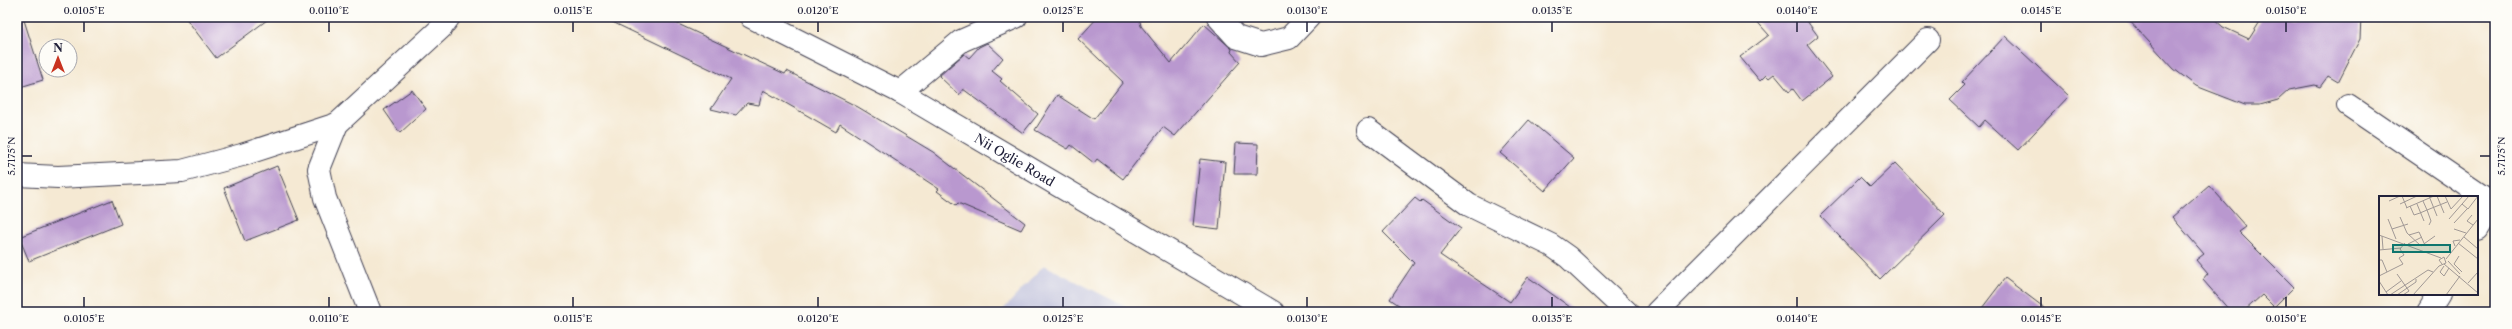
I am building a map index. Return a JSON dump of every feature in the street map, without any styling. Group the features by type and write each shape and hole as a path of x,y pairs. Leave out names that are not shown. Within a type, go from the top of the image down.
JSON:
{"street":[{"path":"17,175 58,177 182,171 242,155 337,124 441,28 449,17"},
{"name":"Nii Oglie Road","path":"751,17 900,92 1273,312"},
{"path":"900,92 961,41 1016,17"},
{"path":"1218,17 1236,37 1261,45 1289,38 1309,17"},
{"path":"1658,312 1928,40"},
{"path":"2348,105 2494,204 2478,228"},
{"path":"337,124 319,169 325,198 370,312"},
{"path":"1368,130 1469,205 1551,245 1568,257 1628,312"},
{"path":"2428,312 2438,295"}],"shaded area":[{"path":"1044,265 1136,312 1001,312"}],"building":[{"path":"17,17 23,17 38,64 38,78 42,78 43,80 17,88"},
{"path":"185,17 271,17 216,58"},
{"path":"602,17 663,17 785,74 787,71 858,107 933,152 1025,223 1021,230 958,203 956,205 937,191 939,189 840,124 836,132 763,90 759,105 747,103 736,115 711,109 731,79"},
{"path":"1098,17 1139,17 1141,26 1171,63 1204,24 1232,49 1231,52 1240,62 1175,136 1163,127 1123,179 1097,159 1094,163 1071,145 1068,149 1035,130 1057,95 1094,119 1123,82 1078,39"},
{"path":"1753,17 1804,17 1818,36 1807,45 1832,77 1802,101 1793,89 1789,92 1774,74 1769,78 1766,75 1760,81 1740,57 1769,35"},
{"path":"2126,17 2212,17 2223,27 2249,39 2263,17 2361,17 2360,39 2338,82 2328,76 2320,87 2315,85 2289,90 2278,100 2260,105 2245,105 2196,86 2174,69"},
{"path":"2005,36 2069,96 2018,150 1985,120 1979,127 1950,100 1965,85 1962,82"},
{"path":"987,43 1003,58 992,71 1002,79 1000,81 1038,114 1023,133 963,89 959,95 939,76 964,54 969,58 979,47"},
{"path":"412,90 426,109 400,133 384,110"},
{"path":"1529,120 1574,158 1545,191 1500,153"},
{"path":"1236,143 1258,144 1257,174 1234,174"},
{"path":"1200,159 1225,162 1219,229 1193,226"},
{"path":"1895,163 1945,215 1880,279 1820,216 1860,177 1870,187"},
{"path":"277,166 299,220 245,241 224,188"},
{"path":"2209,185 2246,227 2239,232 2294,287 2274,307 2262,295 2243,312 2231,312 2203,280 2208,274 2196,260 2204,254 2172,217"},
{"path":"1415,198 1420,202 1422,200 1461,228 1440,255 1510,302 1528,277 1577,312 1409,312 1390,299 1414,263 1383,232"},
{"path":"112,200 121,224 29,261 19,237"},
{"path":"2005,278 2050,312 1979,312"}]}
